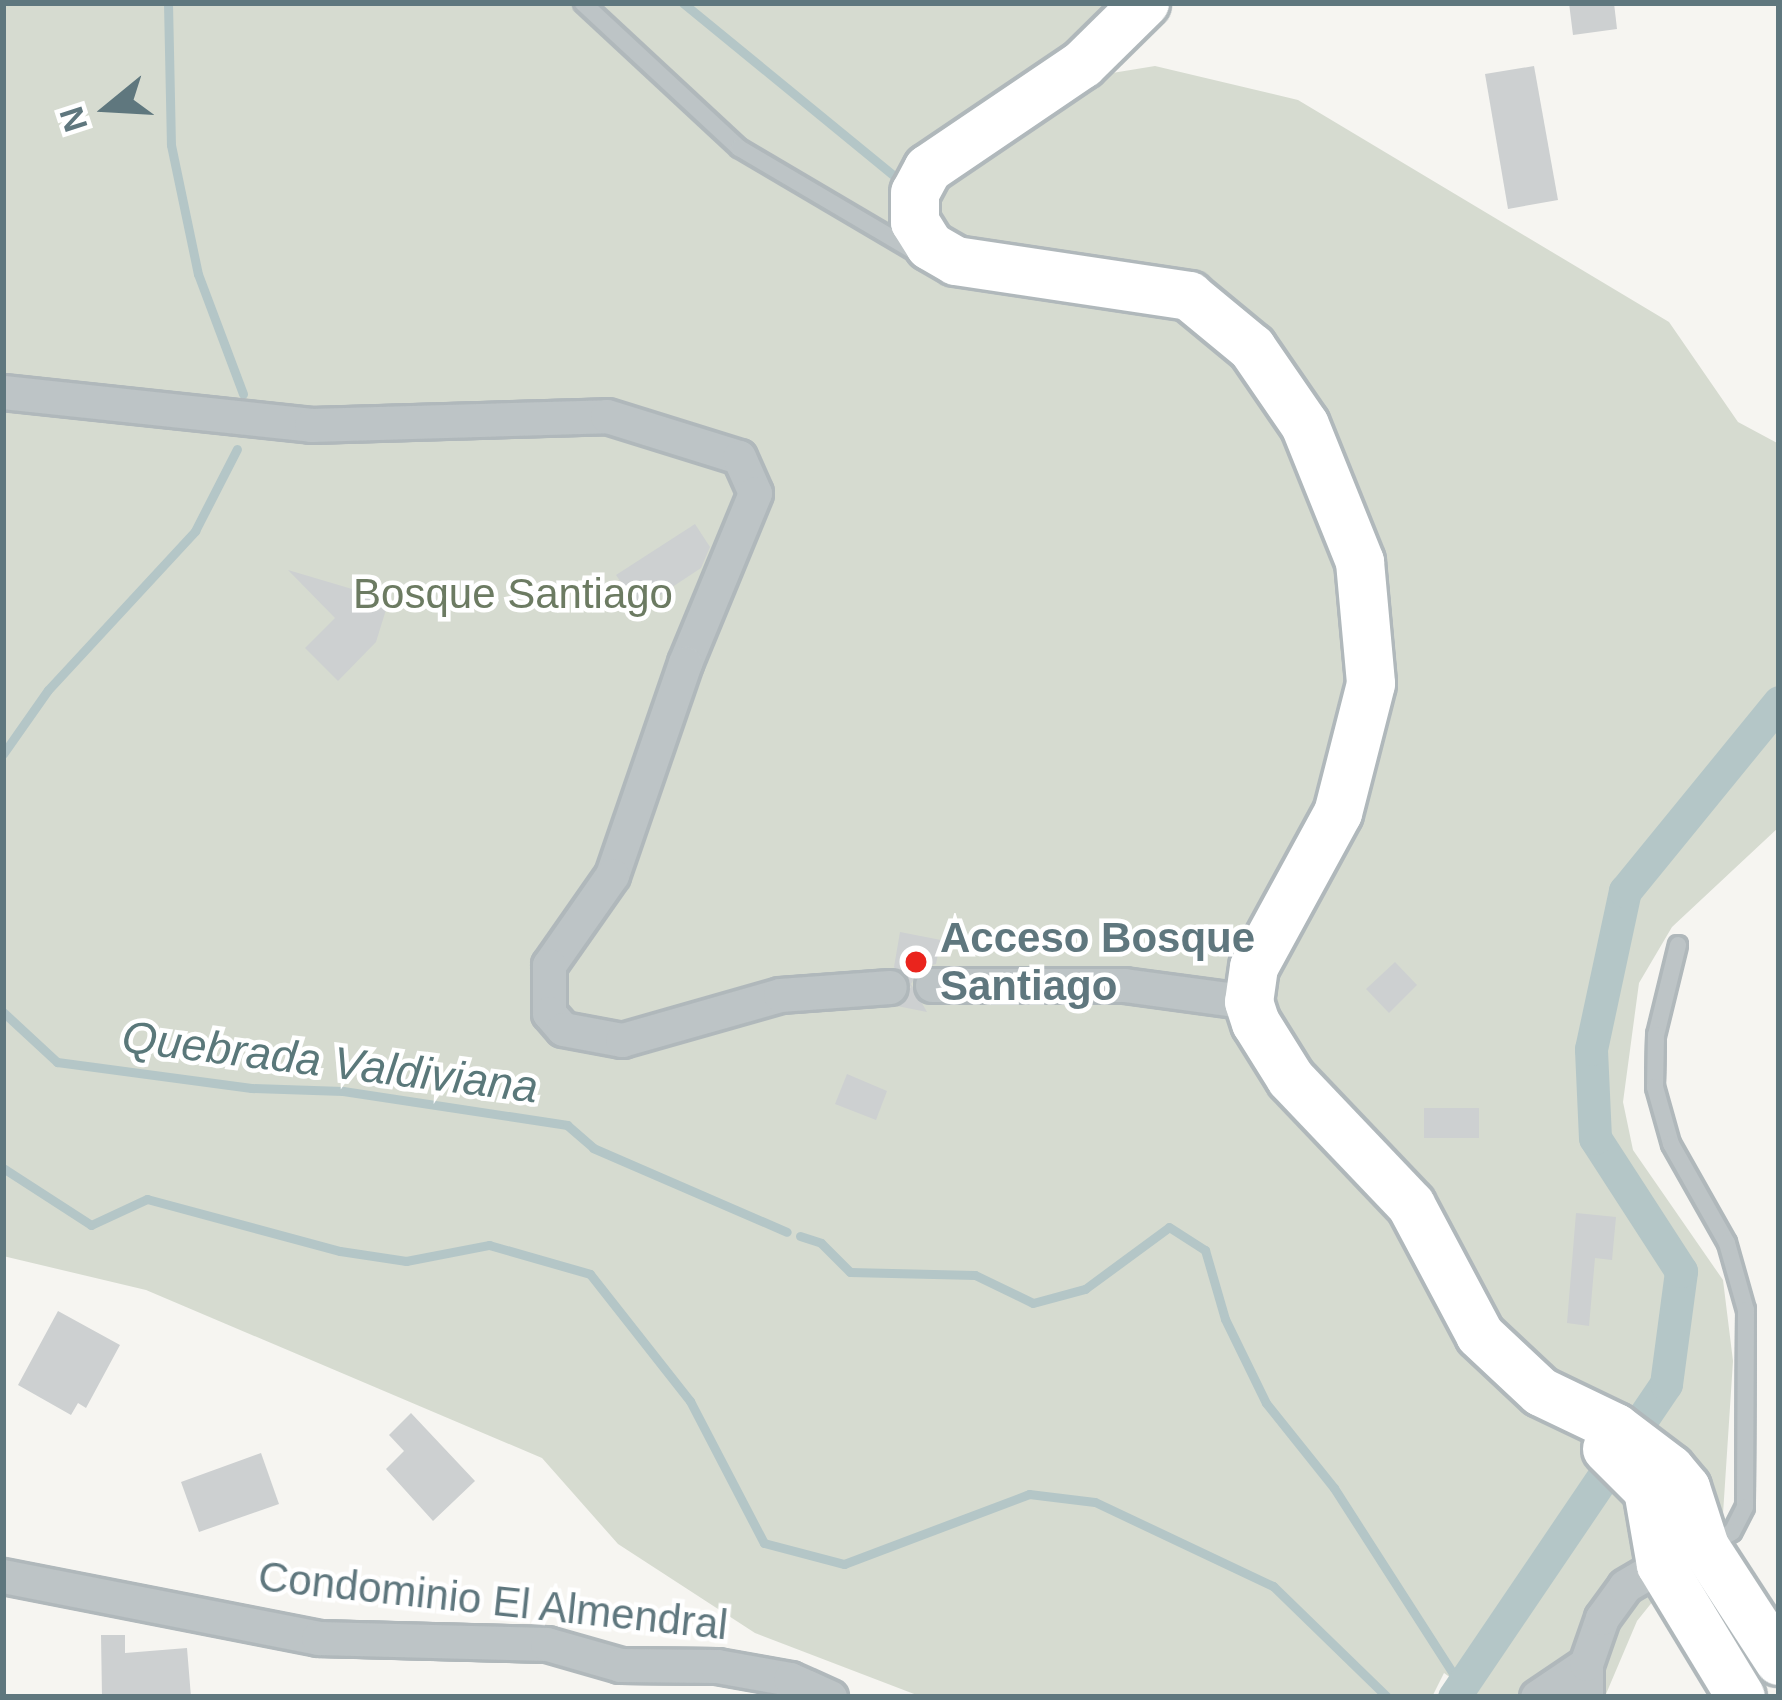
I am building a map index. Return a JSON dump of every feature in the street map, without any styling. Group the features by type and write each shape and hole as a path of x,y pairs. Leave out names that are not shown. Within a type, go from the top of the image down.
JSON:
{"street":[{"path":"1145,3 1083,64 928,169 915,193 915,222 930,246 956,261 1156,285 1223,317 1305,425 1348,523 1369,602 1367,717 1338,813 1268,935 1249,1002 1291,1079 1412,1204 1480,1335 1659,1479 1684,1556 1741,1697"},
{"path":"3,392 311,425 607,416 739,457 754,493 685,663 612,875 549,965 549,1013 563,1029 622,1040 780,995 890,987"},
{"path":"932,985 1124,986 1249,1002"},
{"path":"1684,1556 1779,1661"},
{"path":"1537,1697 1586,1680 1624,1586 1684,1556"},
{"name":"Condominio El Almendral","path":"3,1576 318,1638 547,1644 620,1665 754,1672 830,1697"}],"lane":[{"path":"584,3 739,148 909,253 956,261"},
{"path":"1678,944 1655,1035 1655,1087 1671,1144 1727,1243 1746,1310 1745,1507 1732,1532 1684,1556"}],"green space":[{"name":"Bosque Santiago","path":"3,3 1118,3 1113,19 1015,89 1155,66 1298,100 1669,322 1738,422 1779,444 1779,827 1672,927 1639,983 1623,1102 1633,1150 1723,1280 1733,1361 1723,1514 1637,1621 1606,1694 1478,1697 1444,1673 1432,1697 922,1697 755,1633 618,1544 542,1458 146,1290 3,1256"}],"building":[{"path":"1569,3 1614,3 1617,29 1573,35"},
{"path":"1534,66 1558,200 1508,209 1485,74"},
{"path":"695,524 710,547 701,568 639,609 616,575"},
{"path":"288,570 389,600 376,642 338,681 305,648 335,618"},
{"name":"Acceso Bosque Santiago","path":"900,932 941,940 936,964 921,968 911,984 927,1012 897,1006 911,987 894,967"},
{"path":"1395,962 1417,985 1389,1013 1366,989"},
{"path":"847,1074 887,1091 876,1120 835,1104"},
{"path":"1424,1108 1479,1108 1479,1138 1424,1138"},
{"path":"1576,1213 1616,1217 1612,1260 1595,1258 1589,1326 1567,1323"},
{"path":"58,1311 120,1345 86,1408 78,1403 71,1415 18,1385"},
{"path":"411,1413 475,1481 433,1521 386,1469 404,1451 389,1435"},
{"path":"261,1453 279,1504 199,1532 181,1482"},
{"path":"101,1635 125,1635 125,1653 187,1648 191,1697 102,1697"}],"waterway":[{"path":"168,3 171,145 198,274 243,394"},
{"path":"683,3 894,176"},
{"path":"3,754 48,690 195,531 237,449"},
{"path":"1454,1697 1666,1384 1681,1271 1595,1138 1591,1049 1625,891 1779,702"},
{"name":"Quebrada Valdiviana","path":"3,1012 57,1062 251,1088 343,1091 567,1125 593,1148 787,1232"},
{"path":"3,1168 91,1225 147,1199 340,1251 406,1261 489,1245 590,1274 690,1401 764,1543 844,1564 1029,1494 1095,1502 1273,1586 1387,1697"},
{"name":"Quebrada Valdiviana","path":"800,1236 821,1243 850,1272 975,1275 1033,1303 1085,1289 1169,1227 1205,1250 1225,1319 1266,1403 1334,1488 1460,1684"}],"place":[{"name":"Acceso Bosque Santiago","path":"916,962"}]}
